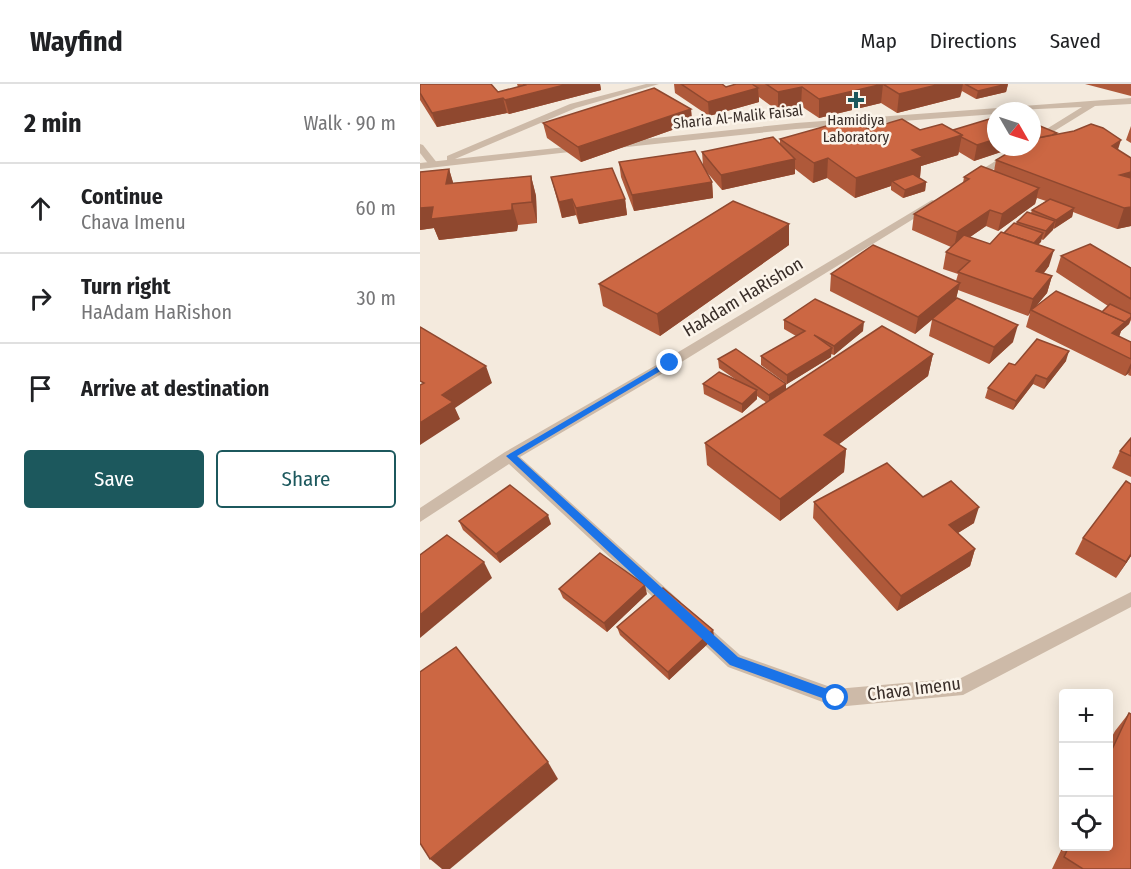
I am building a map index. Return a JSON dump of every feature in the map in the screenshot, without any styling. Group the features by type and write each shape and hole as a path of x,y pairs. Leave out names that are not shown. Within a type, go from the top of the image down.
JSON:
{"street":[{"path":"433,164 573,106 634,87 655,84"},
{"name":"Sharia Al-Malik Faisal","path":"609,146 796,126 1131,101"},
{"path":"1041,137 1096,103"},
{"path":"420,147 433,164"},
{"path":"420,166 597,147"},
{"path":"963,184 1009,156"},
{"name":"HaAdam HaRishon","path":"420,516 510,456 670,363 943,196"},
{"name":"Chava Imenu","path":"510,456 734,661 836,698 963,686 1131,598"}],"building":[{"path":"420,84 491,84 498,92 525,85 523,84 568,84 505,100 503,98 432,113 420,93"},
{"path":"681,84 722,84 726,87 736,84 752,84 758,88 708,102"},
{"path":"766,84 883,84 819,99 802,87 778,92"},
{"path":"883,84 941,84 899,94"},
{"path":"965,84 1007,84 978,91"},
{"path":"654,88 691,109 578,147 543,123"},
{"path":"851,119 868,129 902,119 920,130 942,124 962,135 912,150 923,157 856,178 828,158 814,163 780,139"},
{"path":"987,120 987,142 977,145 953,130"},
{"path":"1091,124 1103,128 1121,140 1112,146 1131,158 1131,172 1120,175 1131,178 1131,207 1124,208 996,160 1003,156 1041,156 1041,137 1074,131"},
{"path":"1041,126 1057,133 1041,137"},
{"path":"773,137 795,159 721,175 702,152"},
{"path":"695,151 712,182 632,195 619,162"},
{"path":"981,166 1039,188 1002,214 990,210 957,232 914,214 969,179 964,177"},
{"path":"612,168 625,199 576,208 572,199 559,202 551,177"},
{"path":"449,169 446,184 531,176 532,202 512,204 512,210 431,219 433,207 420,208 420,172"},
{"path":"913,174 926,182 905,190 892,181"},
{"path":"1050,199 1074,208 1056,220 1032,210"},
{"path":"733,201 789,224 657,314 599,284"},
{"path":"1027,212 1055,221 1046,231 1017,222"},
{"path":"1014,223 1043,233 1034,243 1004,233"},
{"path":"1001,232 1054,250 1036,271 1052,276 1033,299 958,272 970,261 946,252 964,235 990,244"},
{"path":"1090,244 1131,268 1131,299 1061,256"},
{"path":"873,245 960,283 918,317 831,274"},
{"path":"1056,291 1125,322 1112,333 1131,342 1131,359 1031,310"},
{"path":"957,298 1018,325 994,347 932,319"},
{"path":"815,299 864,322 834,346 814,335 832,348 787,375 761,356 805,331 784,320"},
{"path":"1110,304 1131,314 1131,317 1125,322 1102,312"},
{"path":"882,326 933,354 824,435 846,449 780,499 705,443"},
{"path":"420,327 486,366 442,395 453,402 420,423 420,385 424,383 420,381"},
{"path":"1037,339 1069,351 1047,379 1036,375 1016,401 988,388 1009,363 1015,365"},
{"path":"736,349 786,384 769,395 718,359"},
{"path":"719,372 757,390 742,404 703,384"},
{"path":"1131,438 1131,456 1120,451"},
{"path":"887,463 923,497 951,481 979,507 949,525 975,549 901,596 814,502"},
{"path":"1126,481 1131,484 1131,554 1126,562 1083,538"},
{"path":"510,485 548,515 496,554 459,521"},
{"path":"447,535 484,562 420,615 420,555"},
{"path":"600,553 645,585 604,623 559,589"},
{"path":"663,588 713,630 668,672 617,627"},
{"path":"456,647 548,762 430,859 420,843 420,672"},
{"path":"1129,713 1131,714 1131,869 1083,869 1064,857 1067,851 1113,851 1113,747"}],"place":[{"name":"Hamidiya Laboratory","path":"856,100"}],"route":[{"path":"670,363 510,456 734,661 836,698"}]}
